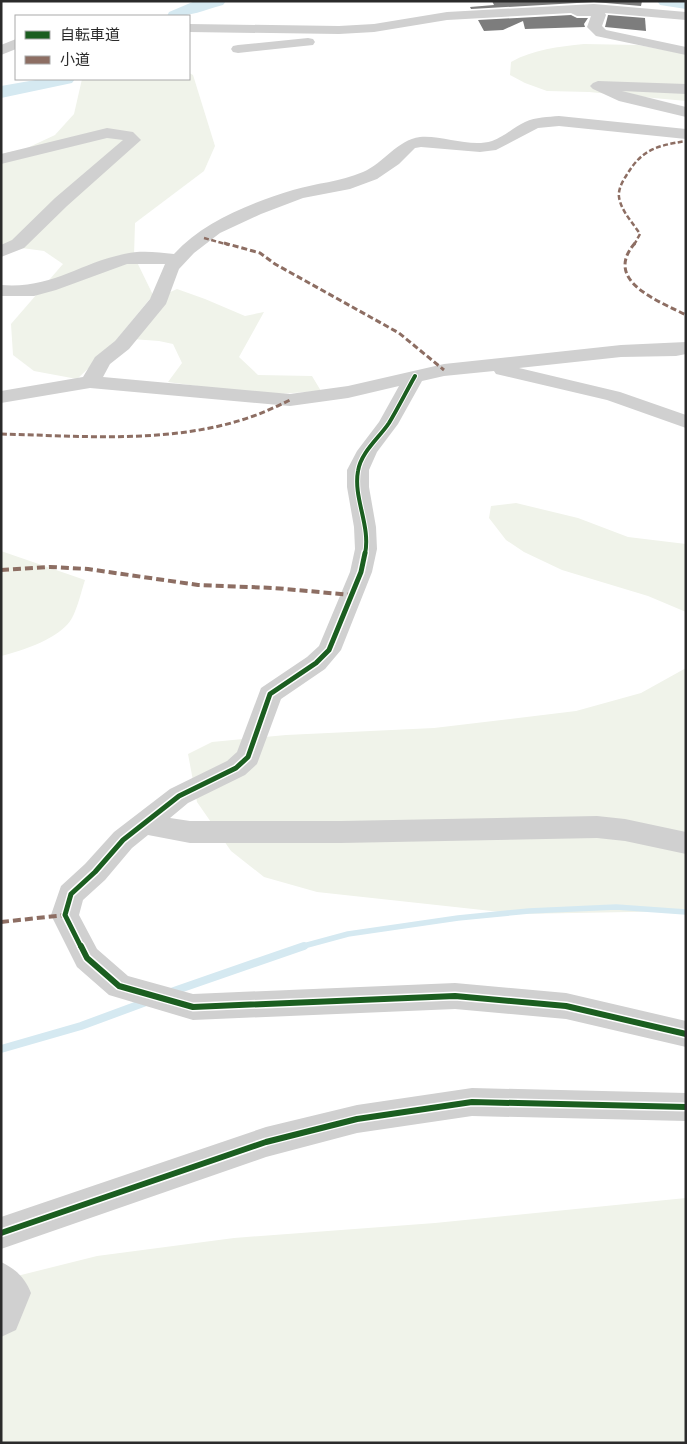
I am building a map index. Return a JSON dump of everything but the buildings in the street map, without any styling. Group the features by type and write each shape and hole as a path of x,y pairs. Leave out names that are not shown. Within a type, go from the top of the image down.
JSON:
{"street":[{"path":"190,28 365,28 447,16 594,8 686,16"},
{"path":"568,9 572,12 597,12 599,15 594,27 601,33 686,51"},
{"path":"238,50 297,44 336,37 365,28"},
{"path":"1,51 15,44"},
{"path":"686,89 598,86 624,98 686,112"},
{"path":"90,382 102,361 122,345 159,300 171,268 188,249 214,229 255,210 299,194 344,185 371,175 392,161 409,145 421,142 480,147 496,145 532,124 559,121 686,134"},
{"path":"1,159 107,133 128,135 133,140 61,202 18,244 1,252"},
{"path":"1,290 37,291 56,286 99,266 127,258 178,260"},
{"path":"1,397 90,382 290,400 348,392 444,370 621,351 676,350 686,348"},
{"path":"483,366 613,396 686,422"},
{"path":"415,376 388,424 367,451 358,470 358,486 365,527 366,549 361,572 329,650 316,663 270,694 248,757 236,768 179,796 123,840 95,872 71,894 65,915 87,958 118,986 193,1007 465,997 566,1006 686,1034"},
{"path":"142,824 190,832 341,832 597,827 625,830 686,843"},
{"path":"1,1233 266,1142 357,1119 472,1102 686,1107"},
{"path":"1,1278 14,1293 4,1318 1,1320"}],"shaded area":[{"path":"584,44 638,45 686,54 686,101 589,92 547,91 510,75 511,62 528,54 546,49"},
{"path":"190,74 193,75 215,146 204,171 135,223 134,256 153,295 108,350 77,379 34,371 13,355 11,324 63,264 44,251 7,246 1,249 1,154 25,149 55,135 74,114 82,80 190,80"},
{"path":"177,289 245,316 264,312 239,357 258,375 312,376 321,391 263,395 168,382 182,363 173,344 132,339 166,294"},
{"path":"516,503 578,518 628,537 686,544 686,612 648,596 562,570 524,552 506,540 489,518 491,506"},
{"path":"1,551 85,580 76,609 67,625 40,643 1,656"},
{"path":"686,668 686,911 518,914 317,892 264,877 231,851 197,802 188,754 212,742 286,735 434,728 576,711 641,693"},
{"path":"686,1198 686,1443 1,1443 1,1280 97,1256 234,1238 435,1223"}],"waterway":[{"path":"178,15 195,7 217,1"},
{"path":"666,1 686,4"},
{"path":"1,92 61,80"},
{"path":"300,947 348,934 458,918 529,911 616,907 686,912"},
{"path":"171,992 304,946"},
{"path":"1,1049 81,1026 146,1002"}],"marked path":[{"path":"686,141 657,146 644,153 632,165 621,185 619,194 623,207 640,234 625,257 624,267 627,276 644,293 686,315"},
{"path":"204,238 260,253 275,264 399,333 444,370"},
{"path":"1,434 111,436 188,431 224,424 259,414 290,400"},
{"path":"1,570 50,567 88,569 198,585 274,588 352,595"},
{"path":"1,922 65,915"}],"cycle path":[{"path":"415,376 388,424 367,451 358,470 358,487 365,527 366,549 361,572 329,650 316,663 270,694 248,757 236,768 179,796 123,840 95,872 71,894 65,915 87,958 119,986 193,1007 455,996 566,1006 686,1034"},
{"path":"1,1233 266,1142 357,1119 472,1102 686,1107"}]}
